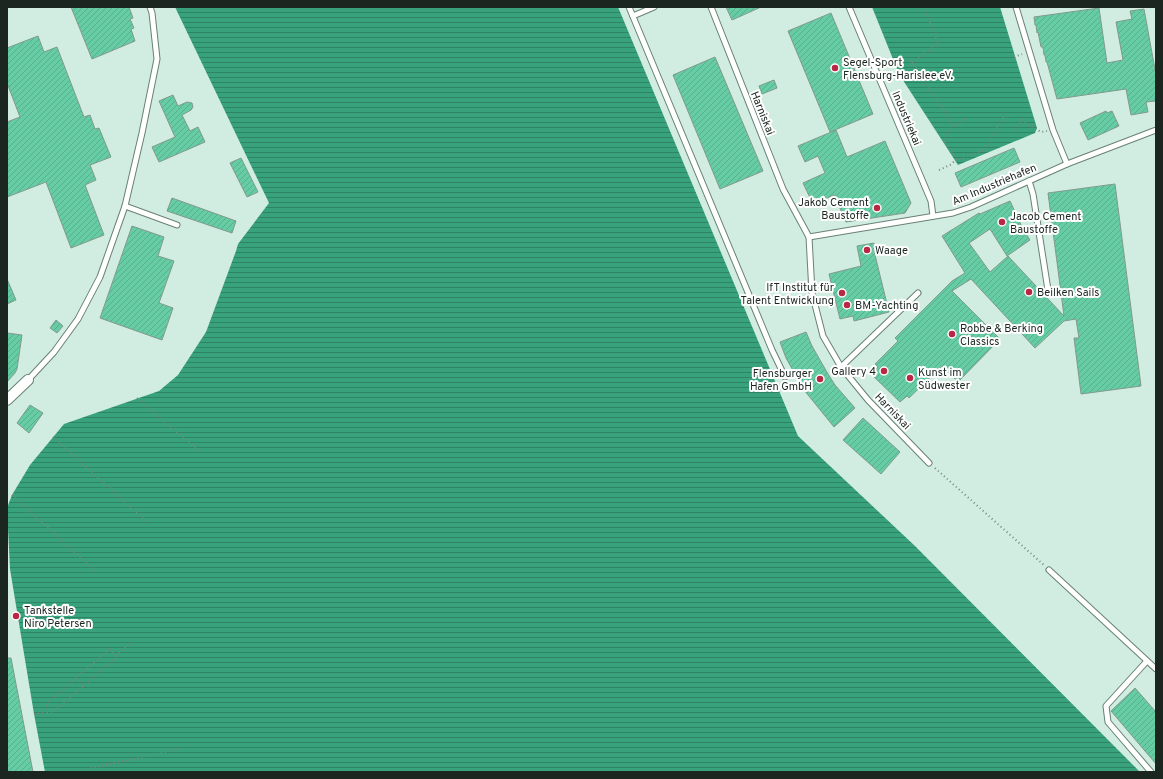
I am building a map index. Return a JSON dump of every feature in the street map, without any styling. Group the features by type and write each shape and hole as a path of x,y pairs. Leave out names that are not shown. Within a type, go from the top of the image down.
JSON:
{"street":[{"path":"7,400 28,380"}],"lane":[{"path":"28,380 54,352 78,319 100,277 125,206 157,59 150,7"},
{"path":"629,7 772,350 786,377"},
{"path":"633,16 654,7"},
{"name":"Harniskai","path":"711,7 783,189 809,237 812,293 823,336 841,367 868,400 929,463"},
{"name":"Industriekai","path":"849,7 931,201 933,216"},
{"path":"1016,7 1054,130 1067,164"},
{"name":"Am Industriehafen","path":"809,237 933,216 971,207 1067,164 1156,130"},
{"path":"1029,181 1033,194 1048,290"},
{"path":"125,206 177,225"},
{"path":"841,367 918,293"},
{"path":"1049,570 1156,669"},
{"path":"1147,661 1106,706 1108,722 1151,772"}],"path":[{"path":"924,7 938,43"},
{"path":"941,41 911,62 954,126"},
{"path":"1014,57 1020,54"},
{"path":"939,170 950,165 957,159 958,160 985,150 1007,111"},
{"path":"957,159 945,142 948,130 965,119"},
{"path":"1015,130 1022,120 1042,132"},
{"path":"137,398 199,451"},
{"path":"53,438 146,521"},
{"path":"929,463 1049,570"},
{"path":"12,496 96,572"},
{"path":"19,622 62,612"},
{"path":"34,714 53,712 117,657 116,656 131,642"},
{"path":"46,712 46,704 110,649 116,656"},
{"path":"77,678 83,686"},
{"path":"75,772 178,749"}],"shaded area":[{"path":"175,7 618,7 798,436 915,546 1140,772 45,772 10,569 7,508 12,495 30,465 64,424 159,391 178,375 206,332 238,244 269,203"},
{"path":"872,7 1000,7 1037,128 1035,133 958,165 899,74"}],"building":[{"path":"71,7 129,7 133,18 130,19 134,28 131,29 135,41 92,59"},
{"path":"726,7 761,7 732,20"},
{"path":"1099,8 1107,63 1123,60 1116,22 1132,19 1130,11 1144,9 1156,75 1156,101 1146,102 1148,112 1131,115 1126,89 1057,99 1043,47 1041,47 1038,32 1037,33 1034,17"},
{"path":"831,13 873,114 830,132 788,31"},
{"path":"38,36 44,52 57,47 84,117 90,115 95,129 99,128 111,157 90,165 96,180 85,185 104,235 71,248 46,182 7,197 7,122 20,117 7,83 7,48"},
{"path":"715,57 763,171 720,189 673,75"},
{"path":"774,80 777,88 762,94 759,86"},
{"path":"173,95 178,106 187,102 192,103 193,107 191,110 182,115 190,131 198,127 205,142 159,162 152,147 175,137 159,101"},
{"path":"1106,111 1107,113 1112,111 1119,126 1088,140 1080,123"},
{"path":"836,130 847,157 885,141 911,203 905,213 846,222 834,195 813,204 803,183 825,173 818,156 805,162 798,146"},
{"path":"1014,148 1020,162 961,187 955,173"},
{"path":"241,158 258,192 247,197 230,163"},
{"path":"1115,184 1141,386 1081,394 1074,338 1079,338 1076,319 1064,321 1035,348 971,279 952,291 1000,339 958,382 942,366 909,398 907,396 900,402 871,374 878,367 875,364 898,341 895,338 952,281 965,273 942,236 979,213 980,214 1010,201 1023,229 1030,240 1007,256 990,229 969,243 990,272 1008,256 1064,316 1048,193"},
{"path":"172,198 236,221 232,233 167,211"},
{"path":"132,226 164,237 158,256 174,261 159,303 173,308 162,340 100,318"},
{"path":"874,243 875,255 889,312 854,321 853,316 840,319 829,274 861,266 857,246"},
{"path":"7,279 16,300 7,304"},
{"path":"56,320 63,326 57,333 50,328"},
{"path":"806,332 812,346 835,385 855,408 834,427 804,390 786,358 780,342"},
{"path":"7,333 22,335 17,369 7,382"},
{"path":"30,405 43,413 29,433 17,423"},
{"path":"863,418 900,452 881,474 843,440"},
{"path":"7,658 11,658 33,772 7,772"},
{"path":"1135,688 1156,712 1156,764 1111,711"}],"place":[{"name":"Segel-Sport Flensburg-Harislee eV.","path":"835,68"},
{"name":"Jakob Cement Baustoffe","path":"877,208"},
{"name":"Jacob Cement Baustoffe","path":"1002,222"},
{"name":"Waage","path":"867,250"},
{"name":"Beilken Sails","path":"1029,292"},
{"name":"IfT Institut für Talent Entwicklung","path":"842,293"},
{"name":"BM-Yachting","path":"847,305"},
{"name":"Robbe & Berking Classics","path":"952,334"},
{"name":"Gallery 4","path":"884,371"},
{"name":"Kunst im Südwester","path":"910,378"},
{"name":"Flensburger Hafen GmbH","path":"820,379"},
{"name":"Tankstelle Niro Petersen","path":"16,616"}]}
